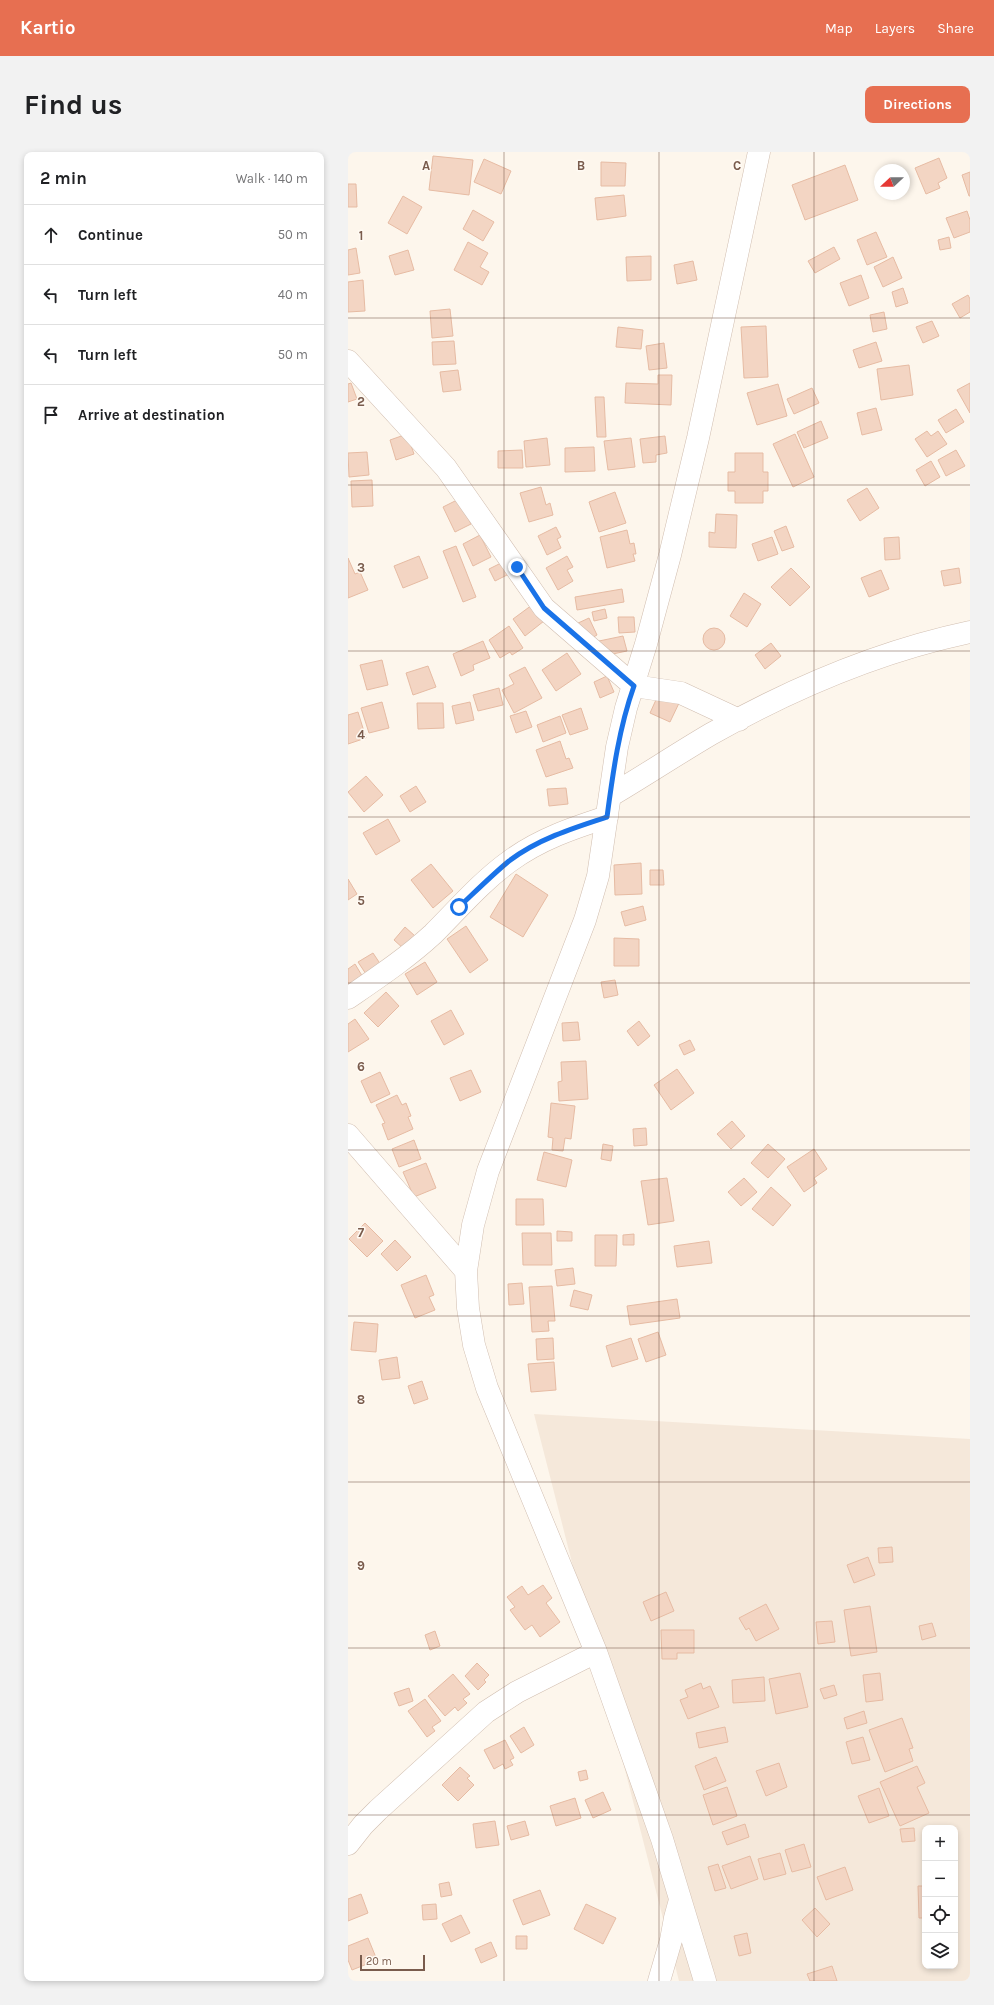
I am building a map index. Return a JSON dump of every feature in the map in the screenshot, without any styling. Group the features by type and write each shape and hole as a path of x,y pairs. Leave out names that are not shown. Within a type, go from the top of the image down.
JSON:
{"street":[{"path":"705,1981 662,1839 596,1652 487,1388 474,1345 468,1308 466,1270 473,1225 488,1171 585,920 598,876 617,747 626,708 634,686 657,606 698,438 759,152"},
{"path":"348,361 446,468 544,608 634,686 681,693 739,720"},
{"path":"348,998 396,965 432,934 459,907 510,861 608,806 710,735 779,699 852,668 910,646 970,632"},
{"path":"348,1135 466,1270"},
{"path":"348,1844 363,1825 378,1810 486,1712 517,1692 596,1652"},
{"path":"659,1981 671,1940 680,1900"}],"shaded area":[{"path":"534,1414 970,1439 970,1981 679,1981"}],"building":[{"path":"433,156 473,160 469,195 429,190"},
{"path":"939,158 947,178 938,183 940,188 926,194 915,168"},
{"path":"484,159 511,171 501,194 474,182"},
{"path":"601,162 626,163 625,186 601,186"},
{"path":"845,165 858,200 805,220 792,185"},
{"path":"970,172 970,196 969,196 962,175"},
{"path":"348,184 356,184 357,207 348,207"},
{"path":"624,195 626,216 597,220 595,198"},
{"path":"403,196 422,207 407,234 388,223"},
{"path":"473,210 494,222 483,241 463,229"},
{"path":"967,211 970,220 970,232 954,238 946,218"},
{"path":"876,232 887,257 867,265 857,240"},
{"path":"949,237 951,248 940,250 938,240"},
{"path":"468,242 488,253 480,267 489,272 482,285 454,270"},
{"path":"834,247 840,259 815,273 808,261"},
{"path":"356,248 360,273 348,275 348,250"},
{"path":"408,250 414,270 395,275 389,256"},
{"path":"651,256 651,280 627,281 626,257"},
{"path":"893,257 902,278 883,287 874,267"},
{"path":"693,261 697,280 677,284 674,265"},
{"path":"861,275 869,298 849,306 840,283"},
{"path":"363,280 365,311 348,312 348,282"},
{"path":"903,288 908,303 896,307 892,292"},
{"path":"968,295 970,299 970,312 960,318 952,304"},
{"path":"450,309 453,336 432,338 430,311"},
{"path":"884,312 887,329 873,332 870,315"},
{"path":"932,321 939,336 923,343 916,327"},
{"path":"766,326 768,377 744,378 741,327"},
{"path":"618,327 643,330 641,349 616,347"},
{"path":"454,341 456,364 433,365 432,342"},
{"path":"876,342 882,361 859,368 853,350"},
{"path":"664,343 667,368 649,370 646,346"},
{"path":"909,365 913,395 881,400 877,369"},
{"path":"458,370 461,390 443,392 440,372"},
{"path":"658,375 672,375 671,405 625,403 626,383 658,384"},
{"path":"351,383 357,399 348,402 348,384"},
{"path":"970,383 970,413 957,390"},
{"path":"778,384 787,416 757,425 747,393"},
{"path":"812,388 819,403 794,414 787,399"},
{"path":"595,397 604,397 606,437 597,437"},
{"path":"876,408 882,430 862,435 857,413"},
{"path":"956,409 964,422 946,433 938,420"},
{"path":"821,421 828,438 804,448 797,432"},
{"path":"927,431 931,436 938,431 947,444 927,457 915,439"},
{"path":"407,434 414,454 396,460 390,440"},
{"path":"795,434 814,477 793,487 773,444"},
{"path":"665,436 667,453 656,455 656,462 643,463 640,439"},
{"path":"547,438 550,465 526,467 524,441"},
{"path":"631,438 635,467 608,470 604,441"},
{"path":"594,447 595,471 565,472 565,448"},
{"path":"522,450 523,468 498,468 498,451"},
{"path":"956,450 965,466 946,476 938,460"},
{"path":"367,452 369,475 349,477 348,453"},
{"path":"735,453 763,453 763,472 768,472 768,491 763,491 763,503 735,503 735,491 728,491 728,472 735,472"},
{"path":"931,461 940,477 925,486 916,470"},
{"path":"372,480 373,506 352,507 351,481"},
{"path":"541,487 546,505 550,503 553,515 529,522 520,493"},
{"path":"867,488 879,508 860,521 847,500"},
{"path":"615,492 626,523 599,532 589,502"},
{"path":"459,499 471,524 455,532 443,507"},
{"path":"716,514 737,515 736,548 709,547 709,532 715,533"},
{"path":"786,526 794,547 782,551 774,531"},
{"path":"556,527 561,537 557,539 561,548 547,555 538,536"},
{"path":"627,530 630,544 634,543 636,554 633,554 635,561 607,568 600,537"},
{"path":"480,535 491,557 473,566 463,544"},
{"path":"772,537 778,554 758,561 752,544"},
{"path":"899,537 900,559 885,560 884,538"},
{"path":"456,546 476,597 463,602 443,551"},
{"path":"419,556 428,578 403,588 394,566"},
{"path":"567,556 573,567 567,570 573,581 558,590 546,568"},
{"path":"348,558 355,574 360,572 368,590 348,598"},
{"path":"505,561 511,573 495,581 489,569"},
{"path":"791,568 810,587 790,606 771,587"},
{"path":"959,568 961,583 944,586 941,571"},
{"path":"881,570 889,589 869,597 861,578"},
{"path":"622,589 624,602 577,610 575,597"},
{"path":"744,593 761,604 747,627 730,616"},
{"path":"532,605 544,621 525,636 513,619"},
{"path":"605,609 607,618 594,621 592,612"},
{"path":"618,617 634,617 635,632 619,633"},
{"path":"589,618 597,635 585,642 576,624"},
{"path":"509,626 523,648 512,655 510,652 500,658 489,640"},
{"path":"714,628 718,629 724,635 724,643 718,649 714,650 710,649 704,643 703,639 704,635 710,629"},
{"path":"623,636 627,651 603,656 599,641"},
{"path":"483,641 490,658 473,665 474,670 461,676 453,654"},
{"path":"771,643 781,656 765,669 755,655"},
{"path":"567,653 581,674 556,691 542,670"},
{"path":"382,660 388,685 367,690 360,665"},
{"path":"428,666 436,687 413,695 406,673"},
{"path":"525,667 542,698 514,713 502,690 514,684 509,675"},
{"path":"607,676 614,692 600,698 594,682"},
{"path":"499,688 503,705 478,711 473,695"},
{"path":"660,691 680,701 670,722 650,713"},
{"path":"382,702 389,728 369,733 361,708"},
{"path":"470,702 474,720 456,724 452,706"},
{"path":"417,703 443,703 444,728 418,729"},
{"path":"581,708 588,729 570,735 562,715"},
{"path":"526,711 532,727 516,733 510,716"},
{"path":"358,712 366,738 348,744 348,715"},
{"path":"560,716 566,733 543,742 537,725"},
{"path":"560,741 566,759 569,758 573,768 546,777 536,750"},
{"path":"366,776 383,795 364,812 348,792"},
{"path":"416,786 426,802 410,812 400,796"},
{"path":"566,788 568,804 549,806 547,789"},
{"path":"388,819 400,841 376,855 363,833"},
{"path":"641,863 642,894 615,895 614,865"},
{"path":"431,864 453,891 433,908 411,880"},
{"path":"650,870 663,870 664,885 650,885"},
{"path":"516,874 548,895 523,937 490,917"},
{"path":"348,879 357,894 348,900"},
{"path":"643,906 646,920 625,926 621,912"},
{"path":"466,926 488,960 470,973 447,939"},
{"path":"405,927 415,936 404,949 394,940"},
{"path":"614,938 639,939 639,966 614,966"},
{"path":"373,953 383,968 368,977 358,962"},
{"path":"425,962 437,982 417,995 405,974"},
{"path":"355,964 364,979 350,987 348,984 348,969"},
{"path":"615,980 618,995 604,998 601,982"},
{"path":"386,992 399,1006 378,1027 364,1013"},
{"path":"451,1010 464,1034 444,1045 431,1021"},
{"path":"355,1019 369,1039 348,1052 348,1024"},
{"path":"639,1021 650,1036 638,1046 627,1031"},
{"path":"578,1022 580,1040 563,1041 562,1023"},
{"path":"690,1040 695,1050 684,1055 679,1045"},
{"path":"586,1061 588,1099 559,1101 558,1082 562,1081 561,1062"},
{"path":"677,1069 694,1093 671,1110 654,1085"},
{"path":"471,1070 481,1092 460,1101 450,1078"},
{"path":"380,1072 390,1094 371,1103 361,1081"},
{"path":"397,1095 402,1105 406,1103 411,1116 408,1117 413,1129 388,1140 382,1124 385,1123 376,1105"},
{"path":"551,1103 575,1106 571,1139 565,1138 563,1151 552,1150 553,1138 548,1137"},
{"path":"732,1121 745,1136 731,1149 717,1134"},
{"path":"646,1128 647,1145 634,1146 633,1129"},
{"path":"414,1140 421,1159 399,1167 392,1149"},
{"path":"603,1144 613,1146 611,1161 601,1159"},
{"path":"768,1144 785,1159 768,1178 751,1163"},
{"path":"814,1149 827,1169 814,1178 817,1183 804,1192 787,1167"},
{"path":"544,1152 572,1160 566,1187 537,1180"},
{"path":"426,1163 436,1188 414,1197 403,1172"},
{"path":"667,1178 674,1221 648,1225 641,1181"},
{"path":"744,1178 757,1192 741,1206 728,1192"},
{"path":"771,1187 791,1205 773,1226 752,1209"},
{"path":"516,1199 543,1199 544,1225 516,1225"},
{"path":"365,1223 383,1241 367,1257 349,1239"},
{"path":"557,1231 572,1232 572,1241 557,1241"},
{"path":"522,1233 551,1233 552,1265 523,1265"},
{"path":"634,1234 634,1245 623,1245 623,1235"},
{"path":"595,1235 617,1235 616,1266 595,1266"},
{"path":"395,1240 411,1257 397,1271 381,1254"},
{"path":"709,1241 712,1263 677,1267 674,1246"},
{"path":"573,1268 575,1284 557,1286 555,1270"},
{"path":"426,1275 434,1295 429,1297 435,1310 415,1318 401,1285"},
{"path":"522,1283 524,1304 509,1305 508,1284"},
{"path":"552,1286 555,1321 548,1321 549,1331 532,1332 529,1287"},
{"path":"574,1290 592,1295 588,1310 570,1306"},
{"path":"677,1299 680,1318 630,1325 627,1306"},
{"path":"354,1322 378,1324 376,1352 351,1350"},
{"path":"658,1332 666,1355 646,1362 638,1339"},
{"path":"553,1338 554,1359 537,1360 536,1339"},
{"path":"631,1338 638,1359 612,1367 606,1346"},
{"path":"397,1357 400,1378 382,1380 379,1360"},
{"path":"554,1362 556,1390 531,1392 528,1364"},
{"path":"422,1381 428,1399 414,1404 408,1386"},
{"path":"892,1547 893,1562 879,1563 878,1548"},
{"path":"868,1557 875,1575 854,1583 847,1565"},
{"path":"543,1585 552,1598 546,1603 560,1622 540,1637 532,1625 525,1630 510,1610 515,1607 507,1597 522,1586 528,1595"},
{"path":"666,1592 674,1611 651,1621 643,1602"},
{"path":"766,1604 779,1629 756,1641 749,1628 746,1630 739,1618"},
{"path":"870,1606 877,1652 851,1656 844,1610"},
{"path":"832,1621 835,1642 818,1644 816,1622"},
{"path":"932,1623 936,1636 922,1640 919,1626"},
{"path":"661,1630 694,1630 694,1653 677,1653 677,1659 662,1659"},
{"path":"435,1631 440,1646 430,1650 425,1635"},
{"path":"477,1663 489,1675 484,1680 486,1682 478,1690 465,1676"},
{"path":"800,1673 808,1707 776,1714 769,1679"},
{"path":"880,1673 883,1700 866,1702 863,1675"},
{"path":"453,1674 470,1694 463,1699 467,1703 458,1711 455,1707 445,1716 428,1696"},
{"path":"764,1677 765,1701 733,1703 732,1680"},
{"path":"701,1683 703,1689 710,1686 719,1707 688,1719 680,1700 688,1697 685,1690"},
{"path":"834,1685 837,1695 824,1699 820,1689"},
{"path":"409,1688 413,1701 399,1706 394,1693"},
{"path":"425,1699 441,1721 432,1727 435,1731 427,1737 408,1711"},
{"path":"864,1711 867,1723 847,1729 844,1718"},
{"path":"902,1718 913,1748 909,1749 913,1761 885,1772 869,1730"},
{"path":"524,1727 534,1745 521,1753 510,1736"},
{"path":"725,1727 728,1742 699,1748 696,1733"},
{"path":"863,1737 870,1760 852,1764 846,1742"},
{"path":"505,1740 514,1758 510,1760 513,1765 505,1769 503,1764 494,1769 484,1750"},
{"path":"716,1757 726,1781 704,1790 695,1766"},
{"path":"779,1763 787,1787 766,1796 756,1771"},
{"path":"917,1766 925,1783 917,1787 929,1813 900,1826 880,1782"},
{"path":"460,1767 470,1776 467,1778 474,1785 458,1801 442,1785"},
{"path":"586,1770 588,1779 580,1781 578,1772"},
{"path":"727,1787 737,1816 713,1825 703,1795"},
{"path":"879,1788 889,1816 869,1823 858,1796"},
{"path":"603,1792 611,1810 593,1818 585,1800"},
{"path":"575,1798 581,1818 556,1826 550,1806"},
{"path":"495,1821 499,1845 476,1848 473,1824"},
{"path":"525,1821 529,1835 511,1840 507,1826"},
{"path":"745,1824 749,1837 727,1845 722,1832"},
{"path":"914,1828 915,1841 902,1842 900,1829"},
{"path":"804,1844 811,1867 792,1872 785,1850"},
{"path":"780,1853 786,1874 764,1880 758,1859"},
{"path":"750,1856 758,1879 731,1889 722,1866"},
{"path":"718,1864 726,1888 715,1891 708,1867"},
{"path":"845,1867 853,1890 826,1900 817,1877"},
{"path":"449,1882 452,1895 441,1897 439,1884"},
{"path":"918,1886 922,1886 922,1918 919,1918"},
{"path":"540,1890 550,1915 523,1925 513,1900"},
{"path":"361,1894 368,1913 348,1921 348,1899"},
{"path":"436,1904 437,1919 423,1920 422,1905"},
{"path":"586,1904 616,1918 603,1944 574,1929"},
{"path":"815,1908 830,1924 817,1937 802,1920"},
{"path":"461,1915 470,1933 451,1942 442,1924"},
{"path":"747,1933 751,1953 739,1956 734,1936"},
{"path":"516,1936 527,1936 527,1949 516,1949"},
{"path":"368,1938 377,1960 352,1970 348,1960 348,1946"},
{"path":"491,1942 497,1956 481,1963 475,1949"},
{"path":"832,1966 837,1981 810,1981 807,1974"}],"route":[{"path":"459,907 510,861 536,844 560,832 607,817 617,747 626,708 634,686 544,608 517,567"}]}
